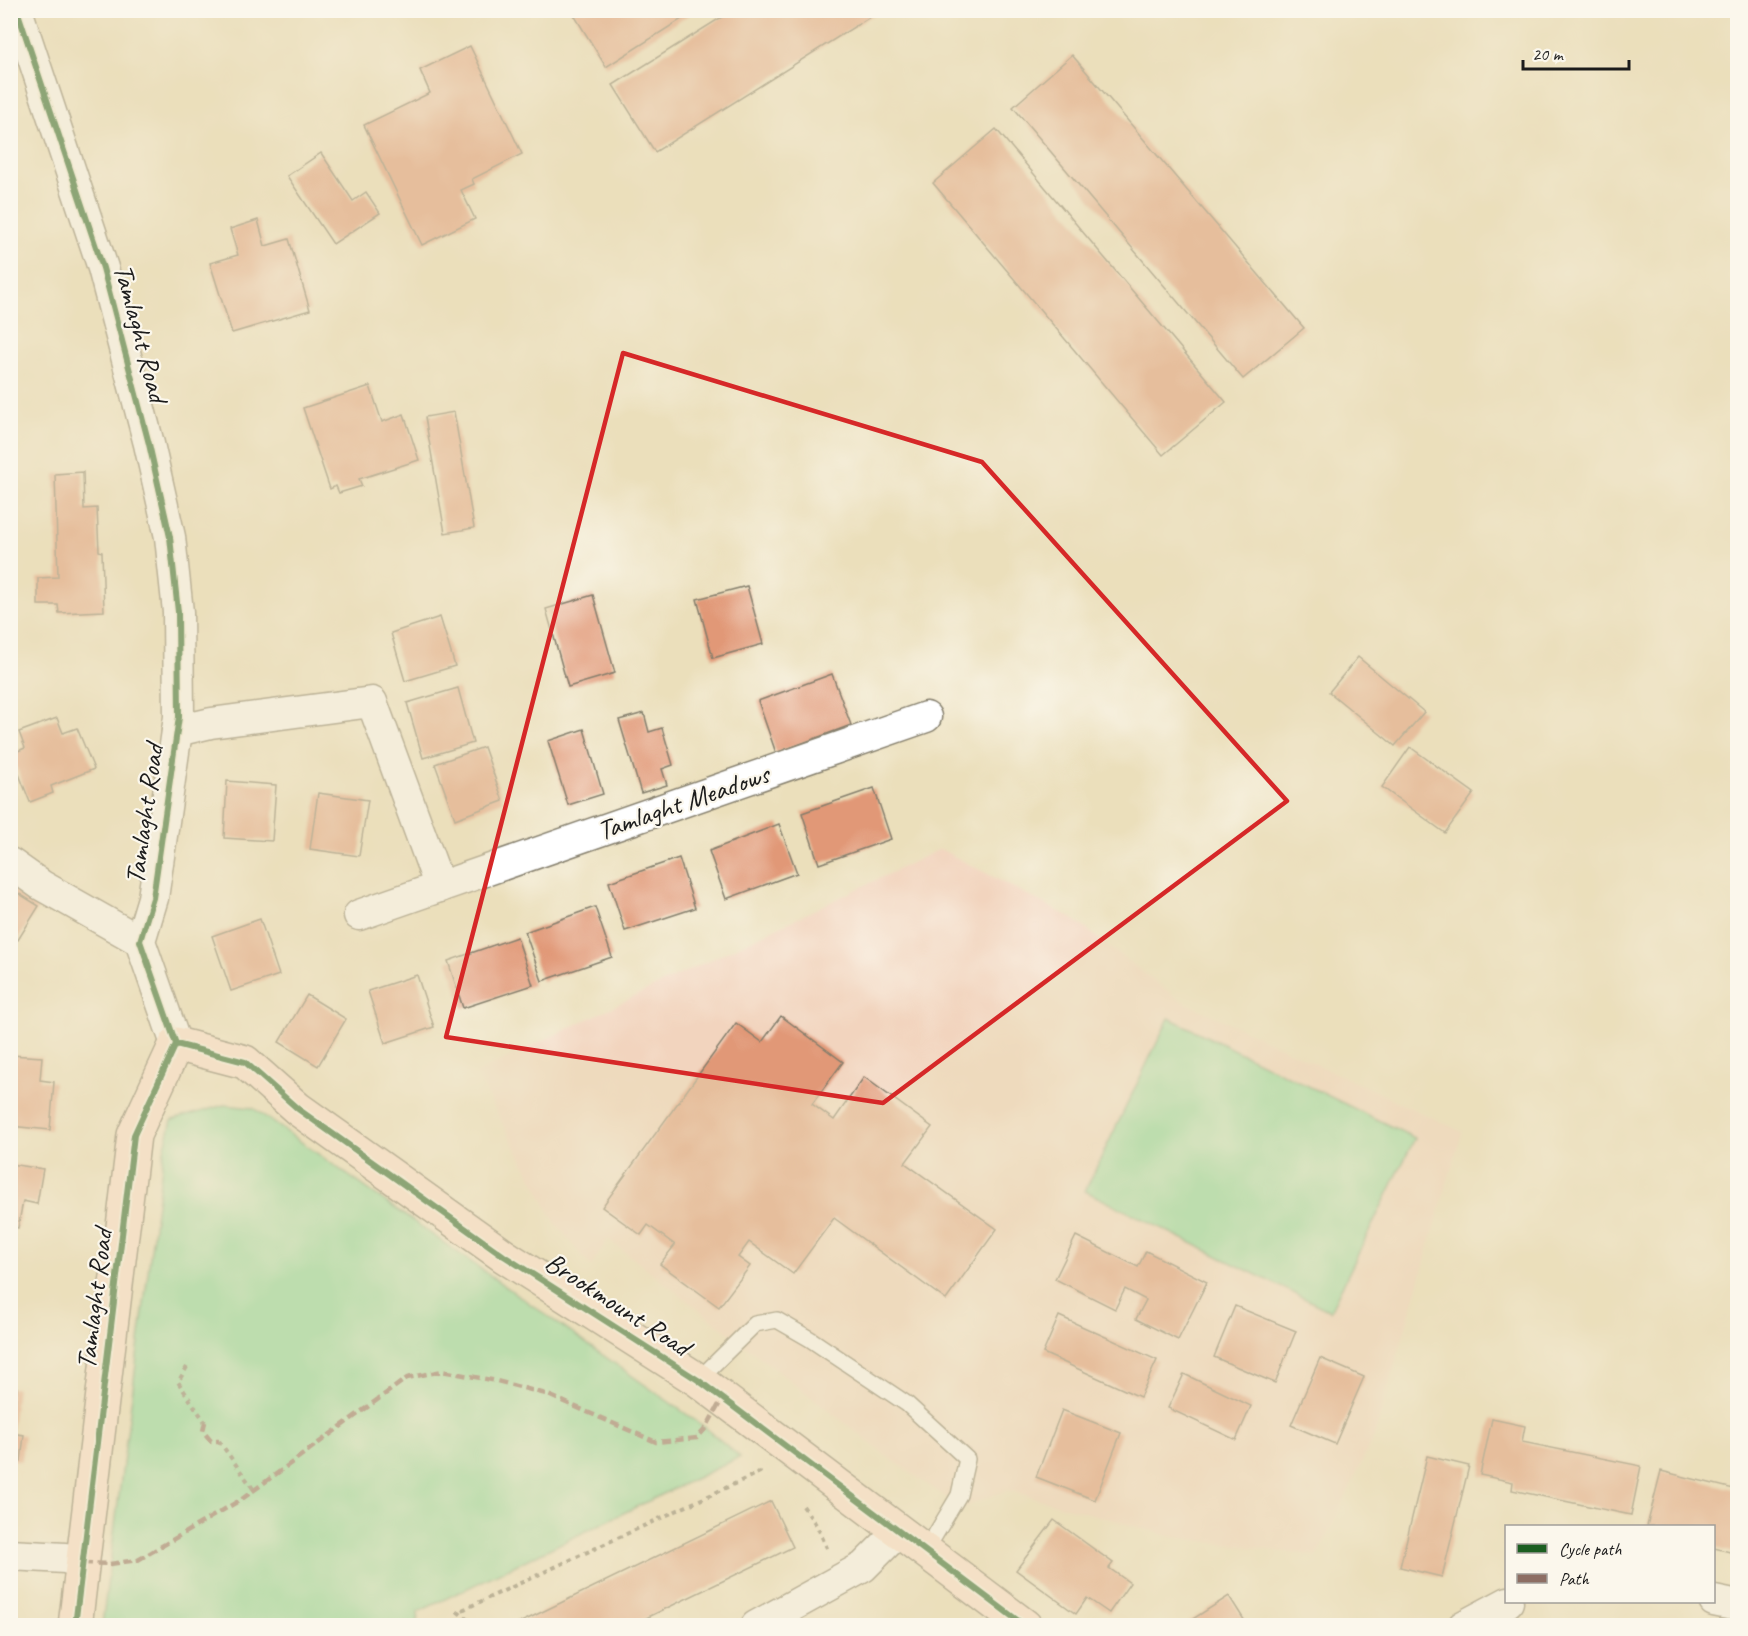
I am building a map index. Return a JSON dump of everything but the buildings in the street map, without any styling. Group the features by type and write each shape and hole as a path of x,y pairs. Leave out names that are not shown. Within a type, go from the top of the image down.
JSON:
{"street":[{"name":"Tamlaght Road","path":"17,10 103,268 149,444 170,537 178,612 179,717 153,898 140,940"},
{"path":"177,731 211,723 372,702 440,886"},
{"name":"Tamlaght Meadows","path":"359,915 926,717"},
{"path":"10,863 41,885 140,940 176,1044"},
{"name":"Tamlaght Road","path":"75,1626 134,1135 176,1044"},
{"name":"Brookmount Road","path":"176,1044 245,1062 298,1109 504,1257 698,1380 1025,1626"},
{"path":"773,1621 863,1567 898,1532"},
{"path":"10,1555 65,1558 83,1563"},
{"path":"1715,1601 1737,1606"},
{"path":"1463,1626 1506,1603"}],"lane":[{"path":"698,1380 755,1323 777,1320 810,1339 907,1404 967,1459 959,1495 925,1552"}],"path":[{"path":"187,1367 178,1382 205,1422"},
{"path":"759,1472 766,1431"},
{"path":"219,1441 254,1490"},
{"path":"759,1472 769,1480"},
{"path":"475,1626 458,1612 759,1472"},
{"path":"797,1501 806,1509 817,1526 840,1580"}],"highlighted area":[{"path":"623,353 982,462 1287,801 883,1103 446,1037"}],"shaded area":[{"path":"940,849 1073,919 1178,999 1462,1132 1375,1434 1318,1556 1173,1537 1007,1490 962,1508 895,1462 608,1239 591,1267 556,1224 476,1073"}],"green space":[{"path":"1169,1018 1415,1138 1330,1311 1085,1191"},
{"path":"224,1105 253,1108 706,1428 740,1457 418,1612 417,1625 102,1625 164,1150 172,1120"}],"marked path":[{"path":"83,1563 110,1564 138,1560 242,1499 407,1378 442,1371 497,1381 546,1394 656,1442 697,1438 706,1428 722,1399"},
{"path":"205,1422 203,1431 211,1441 219,1441"}],"cycle path":[{"path":"17,10 103,268 149,444 170,537 178,612 179,717 153,898 140,941 176,1044 134,1135 75,1626"},
{"path":"176,1044 245,1062 298,1109 504,1256 698,1380 1025,1626"}]}
